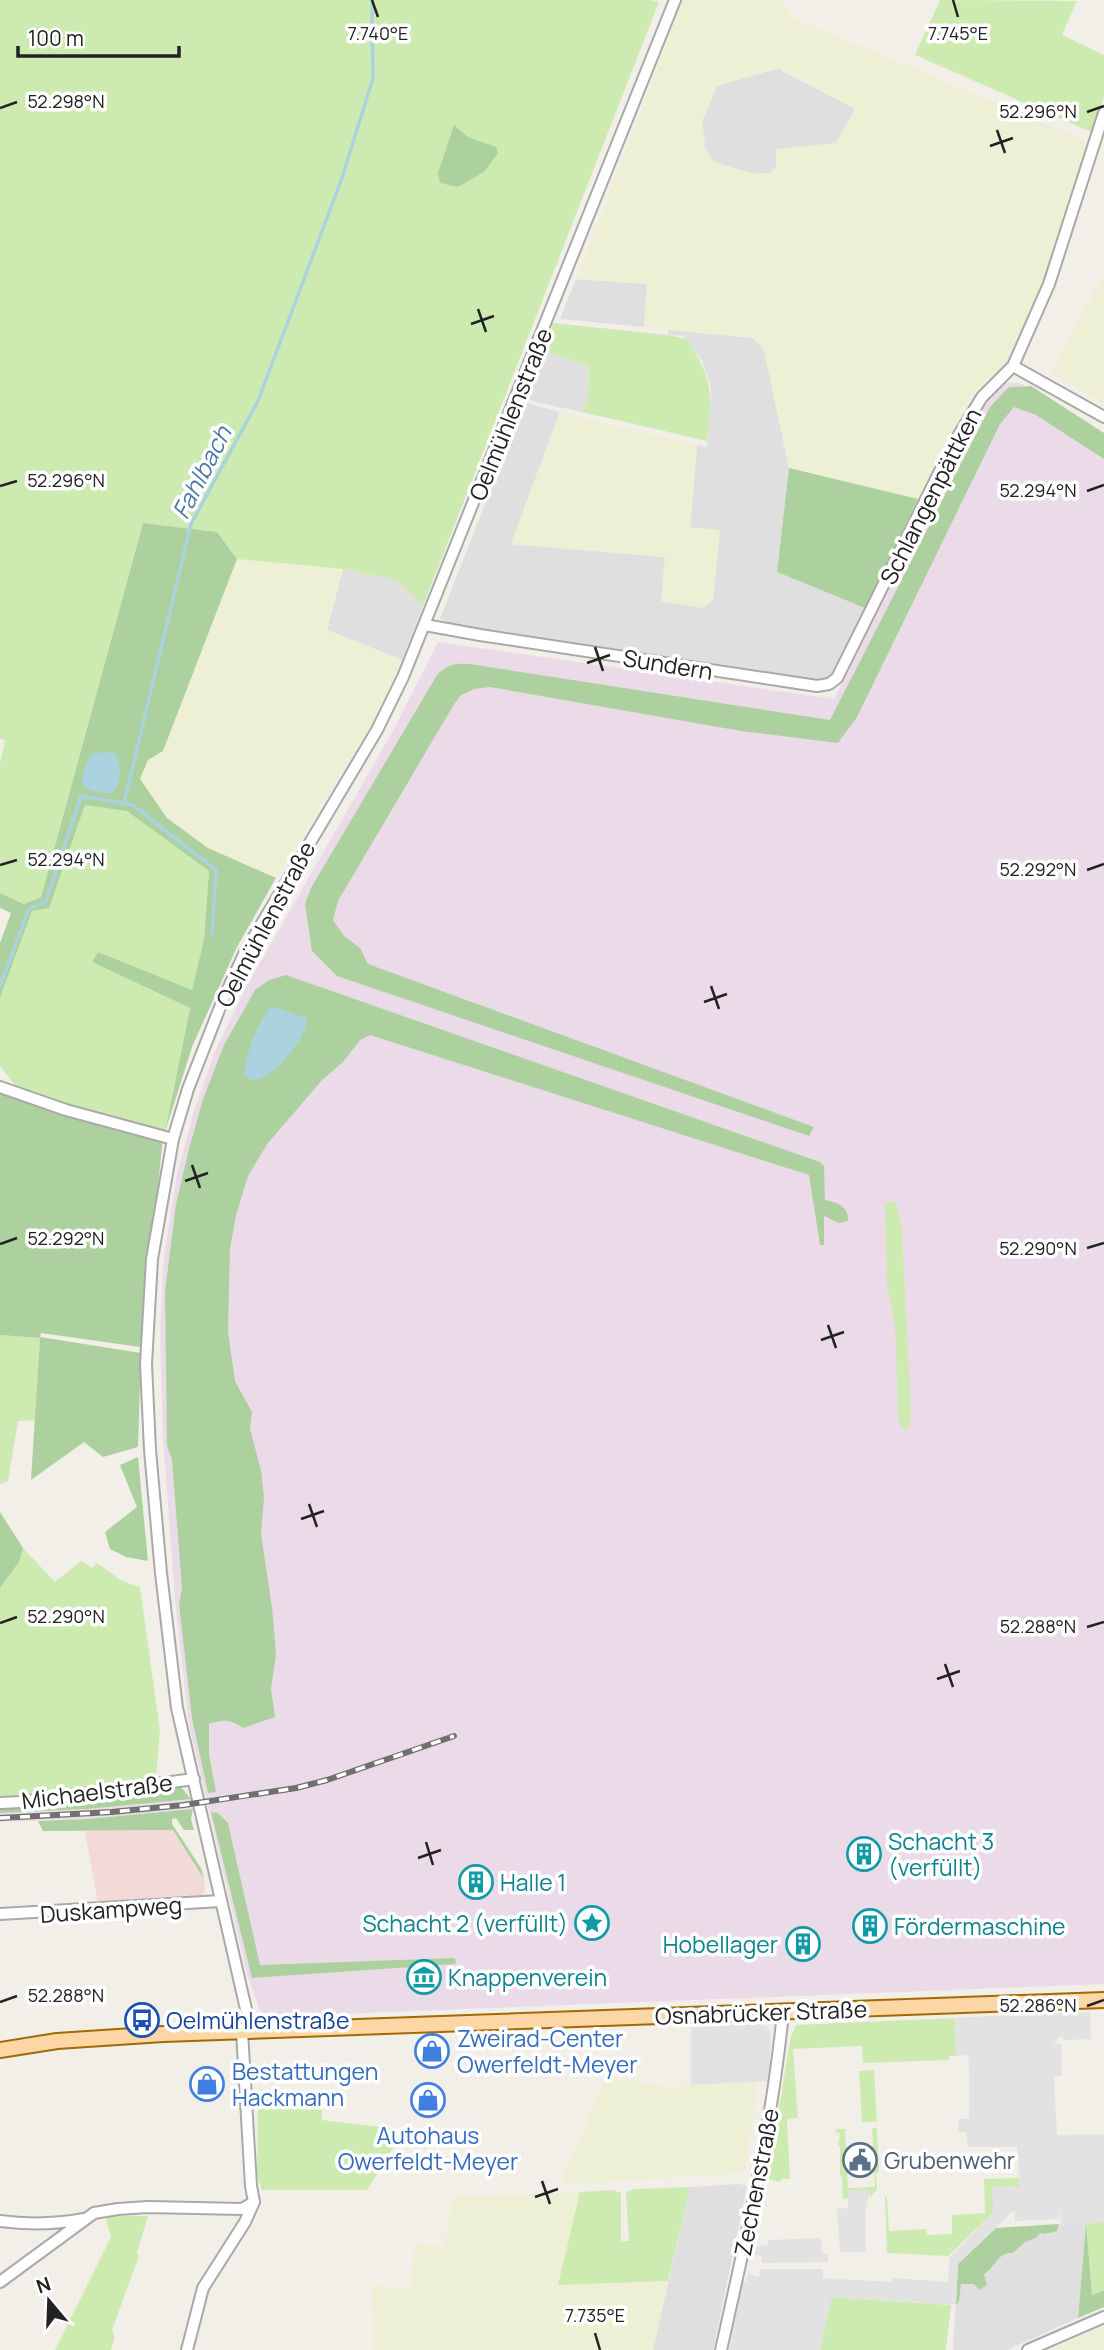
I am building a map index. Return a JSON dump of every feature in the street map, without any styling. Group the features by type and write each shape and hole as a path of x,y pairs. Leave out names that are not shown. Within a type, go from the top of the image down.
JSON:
{"main road":[{"name":"Osnabrücker Straße","path":"0,2050 57,2041 246,2031 1104,2000"}],"street":[{"name":"Oelmühlenstraße","path":"254,2202 251,2186 246,2031 222,1901 177,1708 150,1450 146,1364 152,1259 173,1139 198,1063 244,952 377,730 403,677 675,0"},
{"name":"Schlangenpättken","path":"829,684 837,678 863,628 954,443 982,397 1013,366 1049,284 1104,113"},
{"path":"1013,366 1104,417"},
{"name":"Sundern","path":"425,625 817,686 829,684"},
{"path":"0,1087 66,1110 173,1139"},
{"name":"Michaelstraße","path":"0,1803 194,1779"},
{"name":"Duskampweg","path":"0,1914 222,1901"},
{"name":"Zechenstraße","path":"721,2350 777,2078 783,2012"},
{"path":"0,2283 94,2213 148,2207 242,2209 254,2202"},
{"path":"187,2350 203,2288 245,2222 254,2202"},
{"path":"0,2221 21,2224 61,2223 86,2218"},
{"path":"1028,2350 1104,2317"}],"shaded area":[{"path":"780,68 856,109 836,143 816,146 771,173 753,174 715,162 705,146 702,121 717,85"},
{"path":"576,279 647,284 644,327 560,319"},
{"path":"669,330 753,338 764,349 789,468 777,572 865,608 832,677 821,680 777,674 459,626 440,619 526,403 560,412 511,544 665,557 690,528 697,445 707,447 711,388 702,361 684,336 668,335"},
{"path":"547,352 589,366 588,396 582,412 527,400"},
{"path":"1004,383 1020,383 1104,440 1104,1984 262,2017 247,1974 189,1725 175,1599 163,1438 160,1333 164,1256 177,1174 194,1111 216,1049 245,989 395,727 438,642 834,699 954,459 987,401"},
{"path":"343,569 396,580 423,606 402,660 327,630"},
{"path":"191,1799 193,1809 88,1819 0,1822 0,1813 87,1809"},
{"path":"173,1830 204,1879 203,1894 193,1899 98,1904 85,1831"},
{"path":"1090,2012 1091,2039 1063,2040 1063,2036 1054,2044 1061,2044 1062,2076 1054,2077 1057,2135 1104,2134 1104,2222 1061,2224 1060,2210 1059,2219 1015,2221 1015,2212 1012,2212 958,2264 956,2305 832,2297 820,2350 729,2350 743,2282 746,2282 749,2270 750,2274 759,2277 760,2269 823,2269 823,2278 891,2282 892,2278 948,2282 950,2257 993,2213 992,2187 1020,2186 1017,2147 968,2147 966,2132 958,2132 958,2119 969,2119 969,2065 968,2055 956,2056 954,2018"},
{"path":"760,2024 768,2027 771,2034 769,2081 691,2085 691,2027"},
{"path":"739,2184 747,2186 713,2350 653,2350 690,2187"},
{"path":"848,2190 870,2190 866,2208 866,2252 840,2252 837,2209 848,2208"},
{"path":"1086,2223 1078,2318 1007,2350 953,2350 958,2264 996,2228"},
{"path":"821,2238 822,2254 828,2255 828,2262 762,2263 761,2255 752,2256 755,2246 768,2245 768,2240"}],"green space":[{"path":"0,0 659,2 423,606 396,580 343,569 237,559 217,532 143,523 41,897 24,904 0,893 0,764 5,740 0,739"},
{"path":"683,0 784,0 783,3 794,18 1084,140 1087,147 1044,282 1009,363 974,391 918,499 789,468 764,350 753,338 644,327 647,284 576,279","holes":["780,68 855,109 836,143 776,149 776,167 770,173 753,174 715,162 705,146 702,121 717,86"]},
{"path":"940,0 1077,1 1062,35 1104,55 1104,97 1091,132 915,55"},
{"path":"454,125 468,137 496,147 498,153 484,172 458,187 440,183 438,173"},
{"path":"1104,273 1104,404 1051,373"},
{"path":"553,323 686,339 702,365 709,387 707,441 582,412 588,396 589,366 547,352"},
{"path":"1031,386 1104,433 1104,459 1036,415 1014,407 1000,424 857,717 838,743 741,731 490,687 474,689 461,695 453,706 338,901 333,920 344,936 360,948 368,964 814,1127 809,1136 337,976 312,951 305,904 311,888 441,671 455,664 476,665 830,720 990,407 1009,387"},
{"path":"560,412 697,445 690,527 720,530 713,600 703,608 661,601 665,557 511,544"},
{"path":"789,468 918,499 865,608 777,572"},
{"path":"143,523 217,532 237,559 163,751 148,760 140,779 167,818 208,848 276,878 237,947 192,1047 165,1132 190,1008 92,962 98,952 192,990 204,939 209,871 127,811 85,805 49,908 32,911 0,998 0,943 11,913 0,908 0,893 24,904 41,897"},
{"path":"237,559 343,569 327,630 402,660 378,714 276,878 208,848 167,818 140,779 148,760 163,751"},
{"path":"85,805 127,810 209,871 204,939 192,991 98,952 92,962 190,1008 165,1132 69,1109 19,1090 0,1066 0,998 32,911 49,907"},
{"path":"286,975 820,1162 824,1166 825,1200 845,1209 848,1221 839,1223 824,1216 824,1245 820,1245 809,1175 370,1035 360,1040 268,1143 248,1176 236,1215 230,1249 228,1332 235,1381 252,1412 250,1429 261,1470 264,1498 261,1534 276,1654 271,1689 275,1717 243,1728 227,1721 209,1724 209,1754 216,1792 208,1793 192,1718 179,1604 182,1588 172,1460 167,1445 165,1292 176,1204 203,1099 224,1045 255,990 269,980"},
{"path":"0,1090 163,1139 140,1347 41,1333 40,1337 141,1353 138,1447 103,1457 84,1442 31,1480 40,1338 0,1335"},
{"path":"896,1202 902,1229 911,1415 908,1431 902,1427 898,1418 895,1326 887,1286 885,1203"},
{"path":"0,1335 40,1338 35,1420 18,1421 8,1481 0,1484"},
{"path":"138,1457 148,1561 126,1557 110,1549 105,1532 137,1507 120,1465"},
{"path":"0,1512 23,1548 19,1562 0,1588"},
{"path":"23,1548 55,1582 81,1561 92,1568 97,1563 122,1581 140,1587 160,1731 156,1778 0,1797 0,1588 19,1562"},
{"path":"172,1787 181,1787 191,1799 87,1809 0,1813 0,1804 86,1798 165,1788 168,1794 172,1793"},
{"path":"193,1809 191,1819 194,1830 184,1830 176,1818 172,1819 172,1824 201,1868 204,1879 173,1830 43,1831 38,1821 88,1819"},
{"path":"211,1812 218,1813 228,1823 260,1965 455,1958 456,1964 252,1978"},
{"path":"1070,2013 955,2019 956,2056 949,2056 949,2060 863,2063 862,2046 793,2049 798,2118 787,2119 790,2179 782,2179 779,2182 767,2179 791,2036 796,2025"},
{"path":"874,2070 877,2122 862,2122 859,2071"},
{"path":"606,2077 670,2087 759,2081 744,2173 560,2185"},
{"path":"322,2091 322,2120 404,2130 367,2190 262,2190 257,2177 258,2093"},
{"path":"872,2128 877,2128 877,2189 870,2197 869,2190 848,2190 848,2198 843,2199 838,2144 840,2133 836,2133 835,2129 845,2129 848,2188 875,2187"},
{"path":"1019,2178 1020,2187 948,2256 887,2253 885,2197 889,2231 926,2229 927,2235 952,2234 952,2215 985,2213 984,2179"},
{"path":"690,2187 668,2281 558,2285 580,2192 613,2190 621,2193 621,2241 629,2241 626,2192 634,2189"},
{"path":"580,2192 558,2285 668,2281 653,2350 374,2350 372,2285 409,2288 415,2244 445,2246 452,2197"},
{"path":"105,2216 148,2216 137,2252 139,2256 112,2330 115,2337 111,2350 55,2350 111,2237"},
{"path":"1104,2222 1104,2290 1092,2295 1086,2223"},
{"path":"1086,2223 1092,2295 1104,2290 1104,2307 1078,2318"},
{"path":"1059,2224 1057,2231 1040,2233 1013,2253 1000,2257 984,2274 987,2285 979,2290 974,2284 961,2284 956,2305 958,2264 996,2228"},
{"path":"831,2297 951,2305 946,2350 820,2350"},
{"path":"1104,2326 1104,2350 1050,2350"}],"water":[{"path":"114,752 120,773 113,793 98,792 84,786 82,777 89,756"},
{"path":"271,1006 307,1018 306,1026 295,1046 278,1066 261,1079 252,1080 244,1074 247,1056 257,1029"}],"waterway":[{"name":"Fahlbach","path":"0,986 29,909 46,901 81,796 124,803 191,524 258,401 342,178 373,78 372,0"},
{"path":"124,803 134,806 216,870 212,936"}],"railway":[{"path":"0,1818 184,1805 296,1788 454,1736"}],"place":[{"name":"Schacht 3 (verfüllt)","path":"864,1854"},
{"name":"Halle 1","path":"476,1882"},
{"name":"Schacht 2 (verfüllt)","path":"592,1923"},
{"name":"Fördermaschine","path":"870,1926"},
{"name":"Hobellager","path":"803,1944"},
{"name":"Knappenverein","path":"424,1977"},
{"name":"Oelmühlenstraße","path":"142,2020"},
{"name":"Zweirad-Center Owerfeldt-Meyer","path":"432,2051"},
{"name":"Bestattungen Hackmann","path":"207,2084"},
{"name":"Autohaus Owerfeldt-Meyer","path":"428,2100"},
{"name":"Grubenwehr","path":"860,2160"}]}
